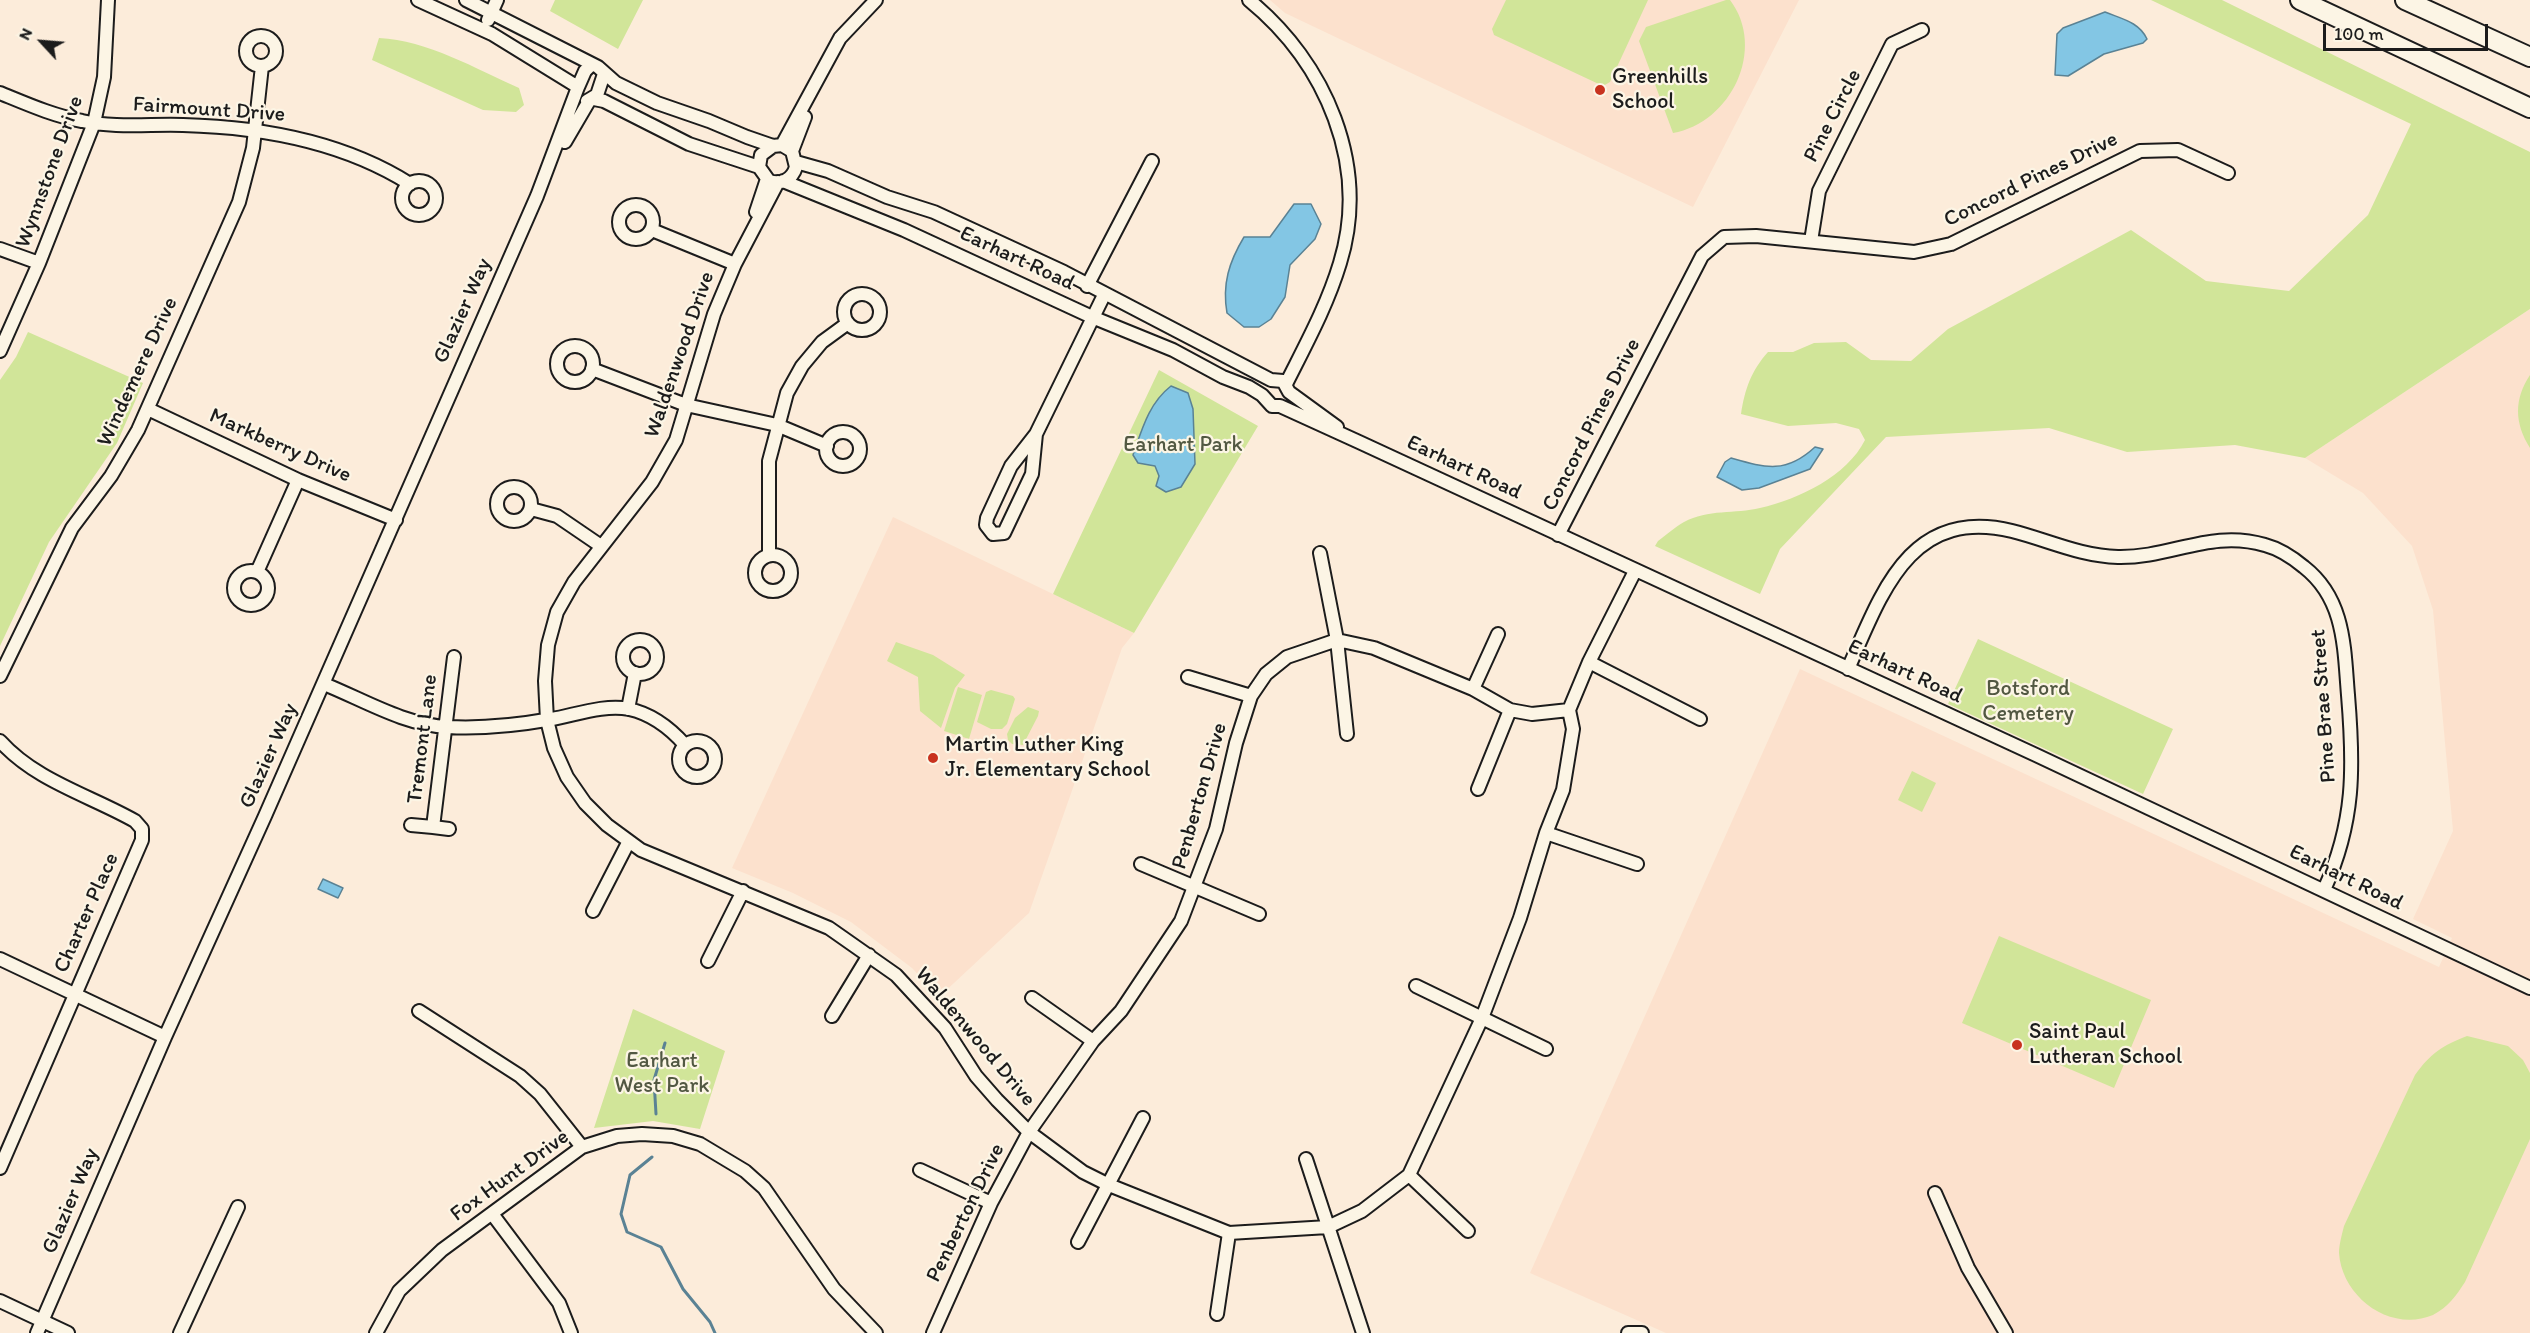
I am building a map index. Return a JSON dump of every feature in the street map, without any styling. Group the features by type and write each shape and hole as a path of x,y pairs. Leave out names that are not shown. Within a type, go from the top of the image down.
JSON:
{"highway":[{"path":"2300,0 2530,108"},
{"path":"2405,0 2530,57"},
{"path":"2452,73 2530,118"}],"street":[{"name":"Wynnstone Drive","path":"0,351 39,263 94,123 104,77 108,0"},
{"path":"418,0 483,29 578,91 583,100 604,101 689,144 759,167 776,181 794,173 786,151 816,84 840,38 876,0"},
{"name":"Earhart Road","path":"466,0 591,65 598,66 616,83 679,112 709,121 786,151 887,197 934,212 1064,272 1104,295 1280,384 1359,442"},
{"path":"483,29 497,0"},
{"path":"1249,0 1291,39 1312,68 1332,108 1347,165 1349,225 1334,281 1313,329 1280,384"},
{"name":"Pine Circle","path":"1811,241 1819,190 1892,44 1922,30"},
{"path":"578,91 591,65"},
{"name":"Windemere Drive","path":"0,676 72,528 111,476 148,409 239,202 249,169 256,131 262,66"},
{"path":"591,100 604,74"},
{"name":"Glazier Way","path":"40,1327 165,1037 396,520 537,196 578,91"},
{"name":"Fairmount Drive","path":"0,93 48,112 94,123 184,125 256,131 294,137 357,156 385,168 410,184"},
{"name":"Glazier Way","path":"537,196 591,100"},
{"name":"Concord Pines Drive","path":"1558,536 1702,256 1724,237 1756,236 1914,252 1951,244 2140,151 2178,150 2228,173"},
{"path":"759,167 761,155 786,151"},
{"path":"1088,286 1152,161"},
{"name":"Earhart Road","path":"776,181 904,230 1092,317 1173,350 1263,395 1268,403 1280,406 1359,442 2530,988"},
{"name":"Waldenwood Drive","path":"776,181 735,264 714,314 676,440 652,482 574,582 557,612 548,645 547,720 554,748 567,777 585,803 607,825 641,850 829,928 896,975 945,1028 983,1084 1029,1132 1083,1172 1108,1185 1229,1233 1328,1227 1362,1211 1409,1175 1482,1018 1521,918 1546,833 1563,790 1573,729 1569,710 1589,662 1635,571"},
{"name":"Waldenwood Drive","path":"652,230 735,264"},
{"path":"0,249 39,263"},
{"path":"1036,434 1032,474 1004,532 993,534 986,525 987,518 1011,466 1036,434 1104,295"},
{"path":"769,555 769,461 787,393 802,366 822,342 848,322"},
{"path":"592,369 686,405 777,425 827,446"},
{"path":"1263,395 1264,386 1280,384"},
{"path":"1280,384 1286,401 1280,406"},
{"name":"Markberry Drive","path":"148,409 298,480 396,520"},
{"path":"257,572 298,480"},
{"path":"531,508 557,516 601,546"},
{"name":"Pine Brae Street","path":"1848,669 1883,592 1902,562 1927,542 1960,530 1976,528 2012,531 2072,550 2106,556 2156,554 2223,539 2248,540 2280,551 2309,571 2324,586 2339,617 2344,645 2353,752 2353,780 2349,815 2340,849 2324,890"},
{"path":"1320,553 1337,640 1347,734"},
{"path":"1473,689 1498,634"},
{"path":"1337,640 1374,648 1473,689 1510,710 1532,714 1569,710"},
{"name":"Penberton Drive","path":"933,1333 991,1203 1029,1132 1093,1041 1121,1011 1181,921 1216,829 1236,743 1251,696 1266,674 1287,657 1337,640"},
{"name":"Tremont Lane","path":"433,827 454,657"},
{"path":"1589,662 1700,719"},
{"path":"628,709 635,673"},
{"path":"1188,677 1251,696"},
{"path":"324,684 381,710 446,728 494,728 605,710 628,709 650,716 670,728 685,745"},
{"path":"1478,789 1510,710"},
{"name":"Charter Place","path":"0,741 12,754 38,774 124,815 142,829 138,849 0,1167"},
{"name":"Tremont Lane","path":"411,825 449,829"},
{"path":"1546,833 1637,864"},
{"path":"593,911 629,841"},
{"path":"1141,864 1259,914"},
{"path":"708,960 743,891"},
{"path":"832,1016 869,955"},
{"path":"0,959 165,1037"},
{"path":"1416,986 1546,1049"},
{"path":"1032,998 1093,1041"},
{"path":"419,1011 520,1076 540,1094 582,1147"},
{"path":"1078,1242 1143,1118"},
{"name":"Fox Hunt Drive","path":"376,1333 399,1291 418,1270 582,1147 617,1136 674,1136 700,1144 725,1157 764,1188 834,1289 876,1333"},
{"path":"1306,1160 1363,1333"},
{"path":"920,1170 991,1203"},
{"path":"1409,1175 1468,1231"},
{"path":"1935,1193 1968,1268 2006,1333"},
{"path":"180,1333 238,1207"},
{"path":"493,1215 559,1303 571,1333"},
{"path":"1217,1314 1229,1233"},
{"path":"0,1301 40,1327 68,1333"},
{"path":"1628,1333 1642,1333"}],"shaded area":[{"name":"Greenhills School","path":"1270,0 1799,0 1693,207 1285,13"},
{"name":"Saint Paul Lutheran School","path":"2530,309 2530,1333 1666,1333 1530,1273 1800,669 2439,967 2452,938 2413,919 2453,831 2433,610 2412,546 2363,493 2305,458"},
{"name":"Martin Luther King Jr. Elementary School","path":"893,517 1134,633 1122,648 1029,913 939,997 912,968 851,922 793,893 732,868"}],"green space":[{"path":"555,0 643,0 618,49 550,11"},
{"path":"1506,0 1648,0 1610,82 1603,86 1494,35 1492,29"},
{"path":"1730,0 1741,19 1745,40 1744,61 1737,81 1726,99 1712,115 1694,126 1673,133 1639,41 1646,27"},
{"path":"2151,0 2222,0 2530,152 2530,309 2305,458 2235,445 2127,452 2049,428 1886,437 1780,549 1760,594 1655,546 1674,529 1693,518 1712,513 1760,508 1806,492 1846,465 1865,440 1859,429 1836,423 1788,426 1741,414 1750,381 1757,366 1768,352 1793,352 1814,343 1846,342 1871,360 1911,361 1948,329 2131,230 2206,281 2289,291 2368,215 2411,124"},
{"path":"379,38 415,44 468,64 519,88 524,105 516,112 483,110 372,60"},
{"path":"28,332 143,383 117,443 49,542 0,646 0,380 16,357"},
{"name":"Earhart Park","path":"1159,370 1258,426 1134,633 1053,594"},
{"path":"2530,375 2530,448 2521,429 2518,411 2521,393"},
{"name":"Botsford Cemetery","path":"1978,639 2173,729 2143,794 1948,704"},
{"path":"896,642 933,655 965,675 955,688 941,728 920,711 918,677 887,661"},
{"path":"958,687 982,695 969,739 944,731"},
{"path":"991,690 1013,696 1015,699 1007,724 1002,729 991,729 977,722 986,692"},
{"path":"1028,707 1039,711 1038,716 1023,745 1012,744 1007,734 1015,718"},
{"path":"1912,771 1936,783 1922,812 1898,800"},
{"path":"1999,936 2151,1000 2114,1088 1962,1023"},
{"name":"Earhart West Park","path":"633,1009 725,1051 700,1129 653,1121 594,1128"},
{"path":"2467,1036 2508,1046 2523,1060 2530,1073 2530,1139 2465,1282 2458,1292 2447,1305 2433,1315 2417,1319 2401,1319 2385,1315 2359,1297 2349,1284 2342,1269 2339,1253 2344,1226 2415,1075 2438,1051"}],"water":[{"path":"2105,12 2135,25 2147,39 2143,43 2104,54 2068,76 2055,75 2057,34 2063,28"},
{"path":"1294,204 1311,204 1321,224 1315,239 1290,265 1285,297 1271,319 1259,327 1244,327 1227,313 1226,283 1234,255 1244,237 1270,237"},
{"path":"1171,386 1188,393 1193,409 1195,464 1181,487 1166,492 1156,486 1159,476 1155,466 1138,463 1133,455 1152,408"},
{"path":"1815,447 1823,449 1810,469 1759,488 1742,490 1717,477 1725,462 1731,458 1765,466 1785,465 1795,462"},
{"path":"323,879 343,888 338,898 318,889"}],"waterway":[{"path":"656,1114 654,1080 665,1043"},
{"path":"652,1157 630,1175 621,1214 627,1232 661,1247 683,1289 710,1322 715,1333"}],"place":[{"name":"Greenhills School","path":"1600,90"},
{"name":"Martin Luther King Jr. Elementary School","path":"933,758"},
{"name":"Saint Paul Lutheran School","path":"2017,1045"}]}
